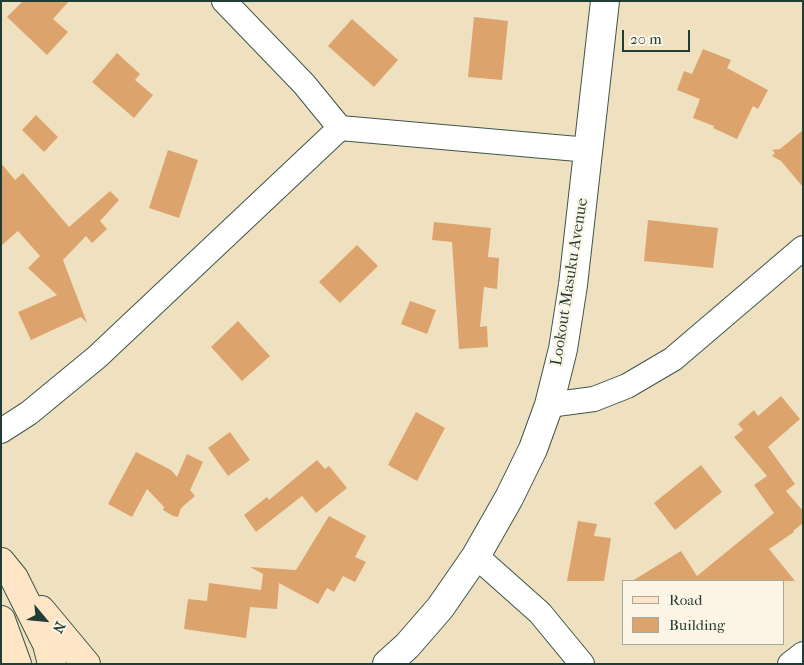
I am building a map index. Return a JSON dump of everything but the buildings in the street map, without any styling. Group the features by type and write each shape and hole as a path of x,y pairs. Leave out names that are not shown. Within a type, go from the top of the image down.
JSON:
{"main road":[{"path":"8,570 47,644 52,664"},
{"path":"8,570 86,664"},
{"path":"1,620 17,664"}],"street":[{"path":"224,1 304,84 340,128 589,150"},
{"name":"Lookout Masuku Avenue","path":"387,664 407,646 440,608 476,556 509,498 533,450 549,405 563,349 573,285 605,1"},
{"path":"1,431 30,413 97,357 340,128"},
{"path":"549,405 594,399 627,386 673,359 803,248"},
{"path":"476,556 540,613 582,664"},
{"path":"790,664 803,654"}]}
